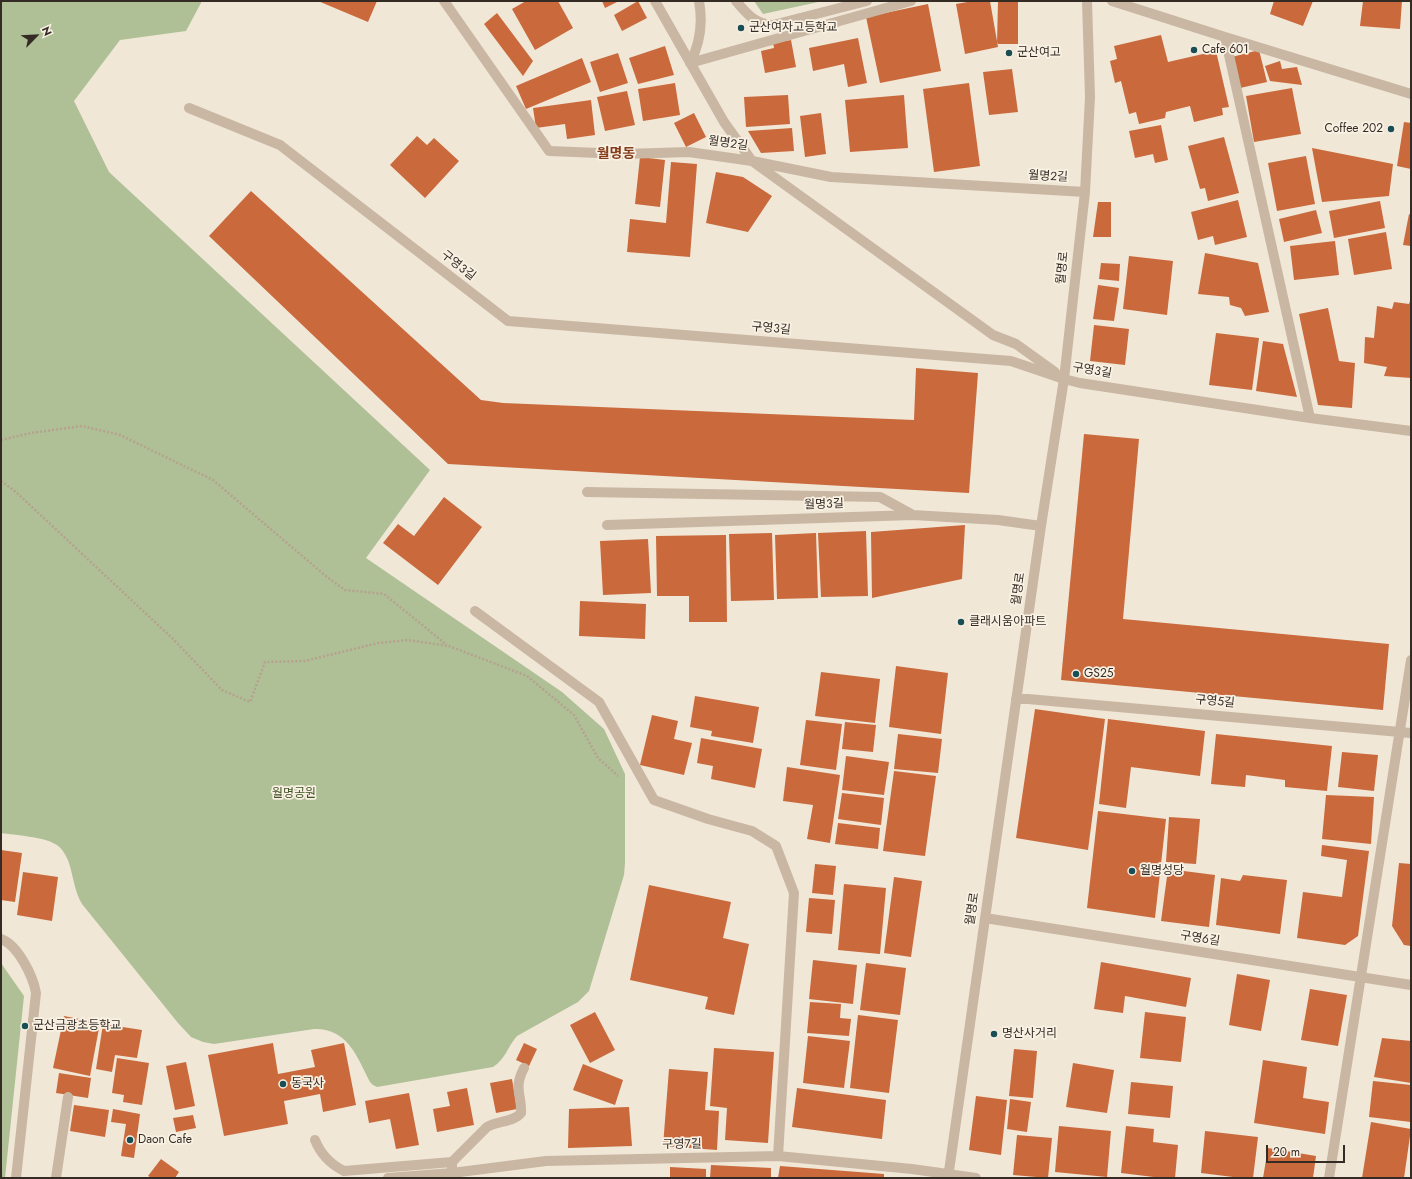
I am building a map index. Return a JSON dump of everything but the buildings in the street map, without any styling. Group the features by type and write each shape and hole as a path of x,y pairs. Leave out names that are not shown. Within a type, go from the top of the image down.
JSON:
{"street":[{"name":"월명2길","path":"444,1 549,151 624,154 689,152 752,161 831,177 1085,192"},
{"path":"655,1 724,122 752,161 993,335 1016,344 1064,379"},
{"path":"690,63 699,43 699,1"},
{"path":"736,1 749,16 766,25 773,25 867,1"},
{"path":"690,63 911,1"},
{"name":"월명로","path":"948,1176 1041,526 1064,379 1085,192 1090,97 1087,1"},
{"path":"1112,1 1411,94"},
{"path":"1225,37 1310,418"},
{"name":"구영3길","path":"189,108 280,145 508,321 1011,361 1080,383 1310,418 1411,431"},
{"path":"587,492 880,497 913,515"},
{"name":"월명3길","path":"607,525 913,515 998,520 1041,526"},
{"path":"475,612 599,702 654,800 708,819 752,831 776,846 794,893 778,1156"},
{"path":"1329,1178 1411,660"},
{"name":"구영5길","path":"1016,699 1411,732"},
{"name":"구영6길","path":"985,918 1411,985"},
{"path":"1,938 15,950 29,971 36,993 16,1178"},
{"path":"315,1140 318,1148 325,1158 333,1166 344,1171 452,1162 487,1127 514,1118 521,1113 518,1088 520,1076 524,1068"},
{"path":"56,1178 68,1097"},
{"name":"구영7길","path":"388,1178 452,1173 546,1161 778,1156 912,1169 948,1176 976,1178"},
{"path":"452,1162 452,1173"}],"path":[{"path":"1,440 31,433 82,426 120,435 213,480 326,577 345,590 384,594 449,646"},
{"path":"1,481 16,492 168,634 222,690 250,702 265,662 305,661 378,643 408,640 449,646 527,676 574,715 598,758 620,778"}],"green space":[{"name":"월명공원","path":"1,1 202,1 186,31 120,40 74,101 109,172 430,470 366,558 562,692 604,729 625,774 624,875 589,991 578,1002 517,1036 501,1061 493,1067 377,1087 370,1082 350,1045 335,1033 325,1030 314,1029 214,1044 203,1042 191,1037 82,904 79,899 68,861 60,847 44,840 1,833"},
{"path":"754,1 823,1 763,14"},
{"path":"1,963 24,996 5,1178 1,1178"}],"place":[{"name":"군산여자고등학교","path":"741,28"},
{"name":"Cafe 601","path":"1194,50"},
{"name":"군산여고","path":"1009,53"},
{"name":"Coffee 202","path":"1391,129"},
{"name":"클래시움아파트","path":"961,622"},
{"name":"GS25","path":"1076,674"},
{"name":"월명성당","path":"1132,871"},
{"name":"군산금광초등학교","path":"25,1026"},
{"name":"명산사거리","path":"994,1034"},
{"name":"동국사","path":"283,1084"},
{"name":"Daon Cafe","path":"130,1140"}],"district":[{"name":"월명동","path":"616,155"}]}
